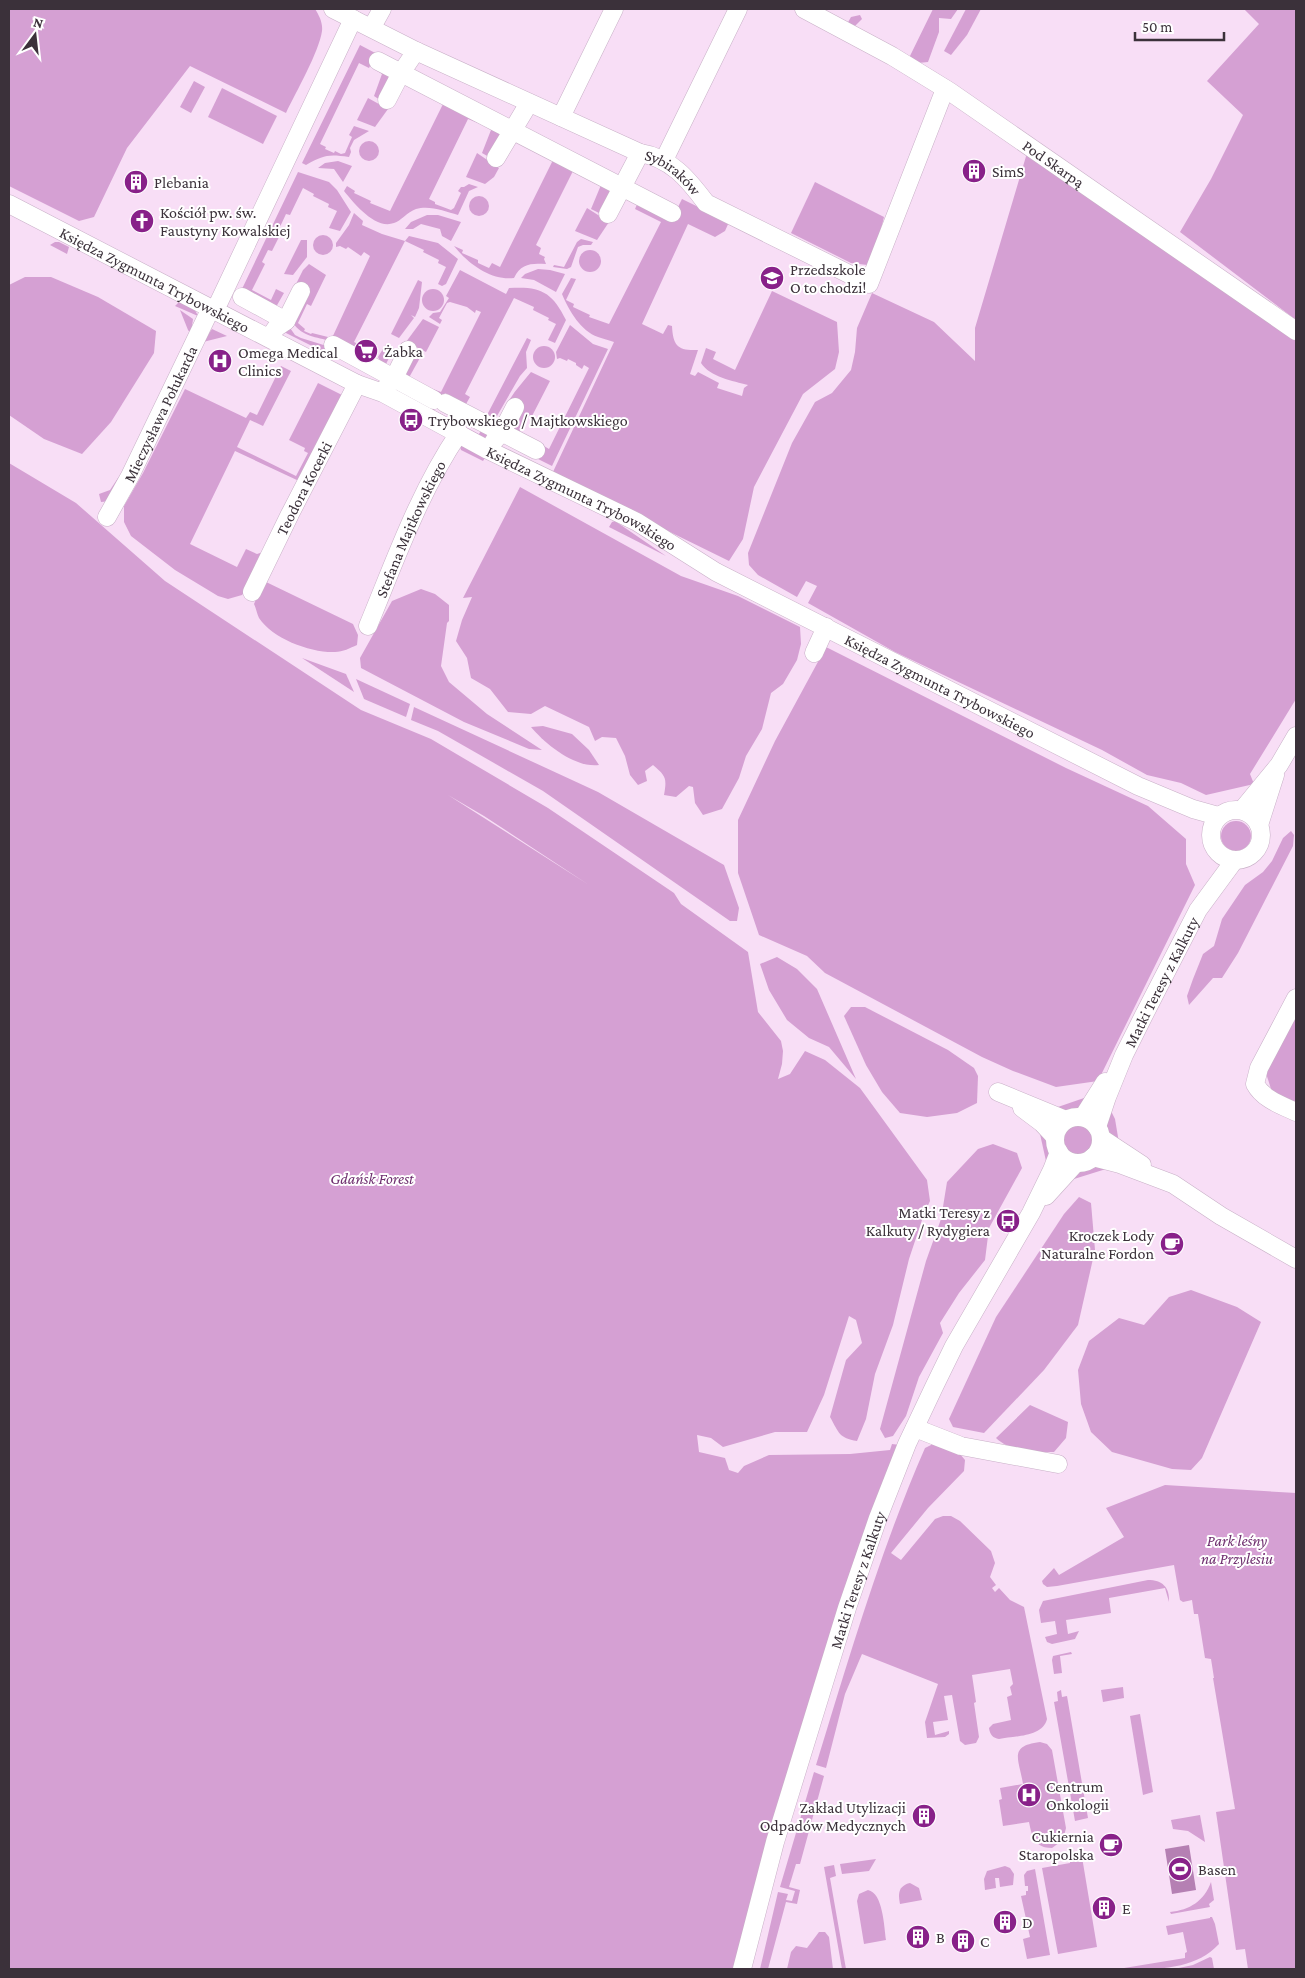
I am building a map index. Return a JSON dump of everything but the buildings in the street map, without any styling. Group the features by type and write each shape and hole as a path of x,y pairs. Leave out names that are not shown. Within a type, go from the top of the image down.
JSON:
{"street":[{"name":"Sybiraków","path":"333,9 416,51 529,103 640,153 664,160 689,180 706,202 869,284 945,89"},
{"path":"372,28 382,9"},
{"path":"561,117 614,9"},
{"path":"664,160 738,9"},
{"name":"Pod Skarpą","path":"804,9 892,56 945,89 1296,331"},
{"name":"Mieczysława Połukarda","path":"106,517 130,476 215,305 353,19"},
{"path":"387,100 401,73 416,51"},
{"path":"378,61 672,213"},
{"path":"496,158 529,103"},
{"path":"608,214 640,153"},
{"name":"Księdza Zygmunta Trybowskiego","path":"9,204 215,305 269,338 357,384 383,393 488,450 637,522 716,572 1154,794 1198,822 1210,833"},
{"path":"269,338 276,328 286,321 301,291"},
{"path":"242,298 286,321"},
{"path":"333,345 536,450"},
{"path":"383,393 394,378 408,350"},
{"name":"Teodora Kocerki","path":"252,592 357,384"},
{"path":"488,450 502,432 515,407"},
{"name":"Stefana Majtkowskiego","path":"368,626 406,535 445,454 459,433"},
{"path":"814,653 826,628"},
{"path":"1242,810 1279,765 1296,736"},
{"path":"1259,825 1279,765"},
{"name":"Księdza Zygmunta Trybowskiego","path":"1154,794 1193,809 1218,816"},
{"path":"1233,810 1242,810 1250,814 1259,825 1261,834 1257,849 1245,859 1234,861 1217,853 1211,844 1210,833 1213,823 1218,816 1233,810"},
{"name":"Matki Teresy z Kalkuty","path":"1087,1126 1095,1097 1124,1055 1198,910 1217,853"},
{"name":"Matki Teresy z Kalkuty","path":"1198,910 1234,861"},
{"path":"1296,998 1259,1068 1255,1084 1259,1092 1268,1099 1296,1112"},
{"path":"1087,1126 1098,1152 1094,1157 1085,1162 1076,1163 1068,1161 1038,1120 1001,1093 1087,1126 1163,1179 1221,1216 1296,1259"},
{"path":"1057,1144 1058,1130 1087,1126"},
{"name":"Matki Teresy z Kalkuty","path":"742,1969 772,1851 847,1608 878,1518 915,1428 954,1346 1031,1213 1052,1170 1057,1144"},
{"path":"1094,1157 1163,1179"},
{"name":"Matki Teresy z Kalkuty","path":"1031,1213 1076,1163"},
{"path":"915,1428 969,1448 1058,1464"}],"green space":[{"path":"9,9 315,9 322,25 322,31 312,61 286,113 190,66 127,148 94,217 79,221 9,186"},
{"path":"933,9 958,9 951,19 939,18 939,32 928,62 918,63 909,58"},
{"path":"966,9 981,9 967,35 951,55 944,51"},
{"path":"1244,9 1296,9 1296,320 1180,232 1211,179 1243,115 1207,81 1259,24"},
{"path":"860,15 862,19 854,27 847,24 851,17"},
{"path":"360,45 379,55 393,71 380,100 374,96 382,74 370,66 369,68 359,63 320,144 326,147 325,149 334,153 335,151 341,154 345,153 352,137 349,135 354,126 369,131 354,140 350,148 349,157 326,156 306,165 302,163"},
{"path":"194,81 205,87 191,113 180,107"},
{"path":"222,88 277,116 263,144 208,117"},
{"path":"368,98 388,109 375,127 357,120"},
{"path":"444,102 503,128 489,157 482,153 491,130 478,122 468,119 429,199 435,202 435,204 451,210 454,208 461,193 458,191 461,187 469,184 478,187 469,191 458,215 437,209 421,208 413,210 394,223 380,223 372,219 344,191 347,186 355,191 354,193 371,201 370,203 390,211"},
{"path":"365,141 373,141 379,147 379,155 373,161 365,161 359,155 359,147"},
{"path":"477,153 499,168 494,177 485,184 466,177"},
{"path":"1027,153 1296,338 1296,699 1250,774 1254,784 1206,795 1181,783 1147,775 1102,750 895,652 808,603 817,586 806,581 797,597 758,575 749,565 748,553 792,443 815,402 832,393 851,370 857,328 872,293 934,322 975,361 975,328"},
{"path":"554,158 614,184 599,213 591,209 601,185 573,171 536,245 541,248 539,254 545,257 546,264 527,265 520,269 514,278 497,277 473,265 454,246 463,250 462,253 478,260 478,263 489,268 492,263 500,267"},
{"path":"338,161 352,166 343,182 334,169 318,168 325,163"},
{"path":"298,172 329,182 337,190 351,212 340,231 329,228 337,211 328,207 329,204 313,196 314,194 303,188 290,215 286,214 279,229 282,231 272,251 268,250 262,262 265,264 252,290 271,300 276,289 284,293 276,307 241,291"},
{"path":"815,182 884,217 875,254 867,265 851,263 791,233"},
{"path":"475,196 483,196 489,202 489,210 483,216 475,216 469,210 469,202"},
{"path":"682,199 729,222 725,231 715,237 688,224 642,324 663,334 668,325 672,326 675,343 678,346 698,350 690,374 695,376 698,372 719,383 717,388 742,396 744,388 748,385 716,375 701,363 706,348 716,352 713,359 735,370 772,291 837,322 839,352 835,369 803,394 754,487 743,539 729,561 552,474 614,342 598,337 586,330 568,307 562,294 571,278 576,279 566,300 574,304 573,307 590,315 589,317 609,324 661,222 635,209 639,200 673,217"},
{"path":"587,208 609,222 597,240 575,231"},
{"path":"354,213 363,221 362,225 405,241 354,342 360,345 357,351 338,343 305,334 293,323 308,290 296,284 303,270 309,264 326,275 311,306 307,304 298,323 305,329 304,331 332,338 370,256 364,252 361,256 348,247 346,249 340,246 336,247 336,243 349,225"},
{"path":"427,215 438,215 461,222 451,241 442,236 440,229 421,224 413,229 405,229 411,222"},
{"path":"323,235 330,238 333,245 330,252 323,255 316,252 313,245 316,238"},
{"path":"409,236 438,243 458,259 446,284 442,286 438,284 446,267 438,263 439,260 423,252 424,250 405,241"},
{"path":"581,239 593,242 591,245 578,247 571,267 567,269 553,267 554,265 564,267 577,242"},
{"path":"301,240 307,240 307,257 293,275 284,274"},
{"path":"55,242 69,247 67,254 50,245"},
{"path":"590,250 598,253 601,261 598,269 590,272 582,269 579,261 582,253"},
{"path":"538,269 565,274 556,292 534,280 521,278 525,274"},
{"path":"460,270 506,294 509,288 529,288 544,293 556,303 566,320 555,343 548,340 556,324 533,310 534,307 514,298 465,394 470,397 466,404 445,393 442,398 432,392 433,389 441,392 481,312 476,310 475,313 467,307 450,302 447,303 439,318 442,320 440,324 429,317 433,313 440,312 449,298 446,296"},
{"path":"25,277 51,277 98,297 156,331 154,353 111,422 82,454 44,439 9,415 9,285"},
{"path":"418,280 422,282 419,308 415,317 411,315 414,318 399,338 391,334"},
{"path":"433,289 441,292 444,300 441,308 433,311 425,308 422,300 425,292"},
{"path":"180,301 194,308 198,316 175,306"},
{"path":"180,310 193,319 191,334 188,330"},
{"path":"423,319 439,327 426,352 406,342"},
{"path":"288,325 295,335 330,347 326,353 282,331"},
{"path":"570,325 593,344 608,349 552,466 528,454 544,446 549,449 589,368 584,365 582,369 568,359 567,361 560,358 557,359 556,352"},
{"path":"212,329 227,336 203,342"},
{"path":"527,338 531,340 526,352 527,368 520,376 497,416 491,419 487,415"},
{"path":"386,344 394,348 386,364 380,361 378,357"},
{"path":"544,346 554,353 555,357 548,367 544,368 534,361 533,357 540,347"},
{"path":"414,351 421,356 406,383 403,380"},
{"path":"281,366 291,371 263,426 250,420 237,447 296,476 308,453 304,451 305,448 289,440 318,383 344,396 299,481 235,451 190,544 237,567 246,549 257,554 266,551 255,580 242,595 228,599 218,596 175,570 131,536 124,522 124,506 143,473 185,389 246,418 250,412 257,415"},
{"path":"531,372 550,381 531,418 527,416 518,435 512,432 524,408 510,399"},
{"path":"396,391 424,405 437,403 434,410 451,419 456,416 463,421 462,425 479,434 482,429 489,434 488,440"},
{"path":"459,444 486,456 483,461 461,450"},
{"name":"Gdańsk Forest","path":"9,463 76,503 165,581 361,710 431,739 548,808 674,893 681,904 748,952 758,1012 781,1041 783,1051 782,1064 778,1079 790,1074 805,1051 825,1060 860,1088 927,1180 930,1201 909,1259 893,1325 875,1374 866,1419 857,1441 840,1434 830,1417 846,1360 862,1343 856,1320 849,1316 824,1395 807,1432 775,1432 723,1447 711,1438 697,1435 699,1452 725,1458 729,1470 738,1473 744,1466 769,1455 850,1454 890,1450 892,1444 900,1445 736,1969 9,1969","holes":["448,795 484,816 589,885"]},
{"path":"118,478 121,482 111,501 101,502 99,494 110,490"},
{"path":"520,487 681,576 738,596 800,627 801,644 797,660 783,684 771,693 762,729 746,756 739,778 722,809 703,815 695,803 693,787 689,786 676,797 664,795 664,778 661,772 653,765 645,771 647,781 638,785 630,775 625,756 616,738 602,737 595,741 589,727 545,706 531,714 508,712 490,689 471,678 467,658 456,641 462,620 472,597 463,598"},
{"path":"615,521 666,556 609,527"},
{"path":"264,581 353,624 358,635 357,645 346,650 325,652 293,643 273,632 259,618 254,604"},
{"path":"421,589 435,594 449,605 449,621 447,623 441,666 449,682 487,714 542,750 529,749 464,722 361,668 360,658 392,601"},
{"path":"826,647 1066,768 1148,806 1186,839 1186,864 1195,885 1098,1081 1056,1087 1013,1071 982,1057 825,973 807,956 759,935 738,873 738,820 775,741"},
{"path":"302,658 346,674 354,692"},
{"path":"356,679 410,704 406,717 364,699"},
{"path":"414,707 598,792 724,865 739,908 737,921 730,921 543,791 438,731 411,720"},
{"path":"543,726 572,734 589,750 599,765 580,763 553,748 531,727"},
{"path":"1236,821 1242,822 1250,830 1250,842 1242,850 1236,851 1230,850 1222,842 1221,836 1222,830 1230,822"},
{"path":"1291,831 1294,835 1293,846 1238,953 1222,978 1213,978 1189,1005 1187,996 1193,979 1203,954 1214,946 1222,919 1245,885 1263,872 1272,861 1283,838"},
{"path":"777,957 797,969 817,989 856,1079 829,1047 809,1038 787,1020 769,990 760,964"},
{"path":"851,1007 865,1007 948,1050 974,1068 978,1076 977,1103 957,1113 927,1117 900,1113 882,1092 866,1065 844,1016"},
{"path":"1296,1010 1296,1108 1272,1092 1264,1067"},
{"path":"1087,1098 1081,1110 1066,1113 1055,1108"},
{"path":"1111,1111 1115,1119 1119,1143 1108,1135 1105,1126"},
{"path":"1079,1125 1090,1129 1094,1140 1090,1151 1079,1155 1068,1151 1064,1140 1068,1129"},
{"path":"1040,1134 1051,1144 1052,1154 1046,1161"},
{"path":"993,1144 1017,1153 1022,1168 989,1228 985,1260 959,1293 940,1323 943,1333 919,1377 906,1416 893,1436 885,1438 880,1429 926,1261 941,1219 947,1182 978,1149"},
{"path":"1096,1164 1106,1169 1074,1179 1071,1178 1078,1169"},
{"path":"1079,1197 1091,1203 1095,1250 1078,1325 1044,1370 984,1433 953,1427 949,1419 996,1317 1064,1214"},
{"path":"1191,1290 1237,1307 1261,1322 1202,1458 1191,1470 1172,1469 1112,1452 1091,1432 1081,1404 1078,1370 1089,1341 1119,1318 1144,1325 1169,1297"},
{"path":"1030,1405 1068,1422 1066,1438 1054,1452 1031,1452 1016,1449 1009,1447 996,1438"},
{"path":"932,1442 960,1454 965,1460 964,1471 928,1508 891,1553 901,1560 935,1519 943,1516 951,1516 960,1521 991,1551 995,1563 990,1577 996,1585 992,1588 995,1592 999,1588 1010,1600 1024,1607 1047,1719 1040,1729 1027,1735 999,1739 993,1737 989,1728 993,1724 1011,1720 1007,1697 1012,1695 1010,1687 1013,1684 1010,1669 972,1675 979,1737 976,1743 965,1745 960,1741 952,1695 944,1696 948,1720 933,1722 935,1735 949,1731 949,1734 945,1737 927,1738 925,1722 938,1684 862,1654 845,1694 826,1768 816,1765 879,1565 925,1448 931,1445"},
{"name":"Park leśny na Przylesiu","path":"1165,1485 1296,1493 1296,1969 1248,1969 1245,1949 1236,1950 1216,1812 1235,1809 1211,1659 1205,1658 1198,1614 1194,1614 1192,1600 1183,1602 1180,1600 1174,1565 1057,1586 1047,1587 1042,1581 1054,1568 1059,1575 1124,1537 1106,1508"},
{"path":"1148,1580 1157,1581 1164,1585 1168,1592 1169,1602 1165,1588 1109,1598 1111,1613 1066,1620 1068,1634 1079,1631 1075,1639 1052,1644 1047,1642 1045,1637 1057,1634 1055,1621 1041,1623 1039,1610 1043,1601"},
{"path":"1071,1652 1072,1654 1060,1656 1062,1673 1054,1674 1053,1656"},
{"path":"1123,1687 1124,1698 1103,1702 1101,1690"},
{"path":"1061,1690 1062,1697 1067,1696 1088,1818 1075,1821 1054,1702 1058,1701 1057,1692"},
{"path":"1140,1714 1153,1792 1143,1795 1130,1716"},
{"path":"1040,1742 1047,1744 1052,1750 1066,1828 1063,1840 1052,1848 1042,1846 1035,1841 1029,1822 1003,1826 999,1800 1002,1799 1000,1788 1023,1784 1018,1761 1020,1750 1030,1744"},
{"path":"814,1772 824,1776 800,1864 796,1864 789,1887 800,1890 797,1904 786,1902 768,1969 760,1969 778,1892 788,1894 786,1900 792,1901 795,1891 780,1887"},
{"path":"1200,1815 1205,1842 1188,1831 1173,1829 1171,1820"},
{"path":"1082,1857 1097,1947 1058,1954 1042,1868 1070,1863 1070,1859"},
{"path":"876,1859 869,1871 842,1874 840,1864"},
{"path":"834,1865 836,1876 830,1878 846,1969 842,1969 824,1867"},
{"path":"1005,1866 1010,1868 1014,1874 1013,1885 1000,1887 999,1878 995,1878 996,1888 985,1890 984,1879 987,1871"},
{"path":"1035,1869 1050,1955 1027,1959 1023,1939 1030,1937 1021,1896 1026,1895 1026,1891 1028,1891 1028,1886 1025,1886 1024,1875 1027,1871"},
{"path":"1211,1882 1214,1900 1209,1904 1210,1907 1171,1914 1170,1912 1190,1907 1200,1899"},
{"path":"910,1883 919,1888 922,1900 900,1904 901,1888"},
{"path":"868,1890 873,1892 880,1903 886,1940 864,1944 857,1901 859,1894"},
{"path":"1212,1917 1215,1924 1219,1944 1197,1960 1172,1967 1118,1969 1185,1958 1185,1953 1187,1952 1183,1932 1168,1935 1166,1926"},
{"path":"819,1932 825,1932 829,1937 833,1969 787,1969 791,1952 796,1946 807,1948"},
{"path":"1210,1957 1212,1958 1214,1969 1174,1969 1193,1965"}],"shaded area":[{"name":"Basen","path":"1189,1845 1196,1890 1172,1894 1165,1849"}],"place":[{"name":"SimS","path":"974,171"},
{"name":"Plebania","path":"136,182"},
{"name":"Kościół pw. św. Faustyny Kowalskiej","path":"142,221"},
{"name":"Przedszkole O to chodzi!","path":"772,278"},
{"name":"Żabka","path":"366,351"},
{"name":"Omega Medical Clinics","path":"220,361"},
{"name":"Trybowskiego / Majtkowskiego","path":"411,420"},
{"name":"Matki Teresy z Kalkuty / Rydygiera","path":"1008,1221"},
{"name":"Kroczek Lody Naturalne Fordon","path":"1172,1244"},
{"name":"Centrum Onkologii","path":"1029,1795"},
{"name":"Zakład Utylizacji Odpadów Medycznych","path":"924,1816"},
{"name":"Cukiernia Staropolska","path":"1111,1845"},
{"name":"Basen","path":"1180,1869"},
{"name":"E","path":"1104,1908"},
{"name":"D","path":"1005,1922"},
{"name":"B","path":"918,1937"},
{"name":"C","path":"963,1941"}]}
